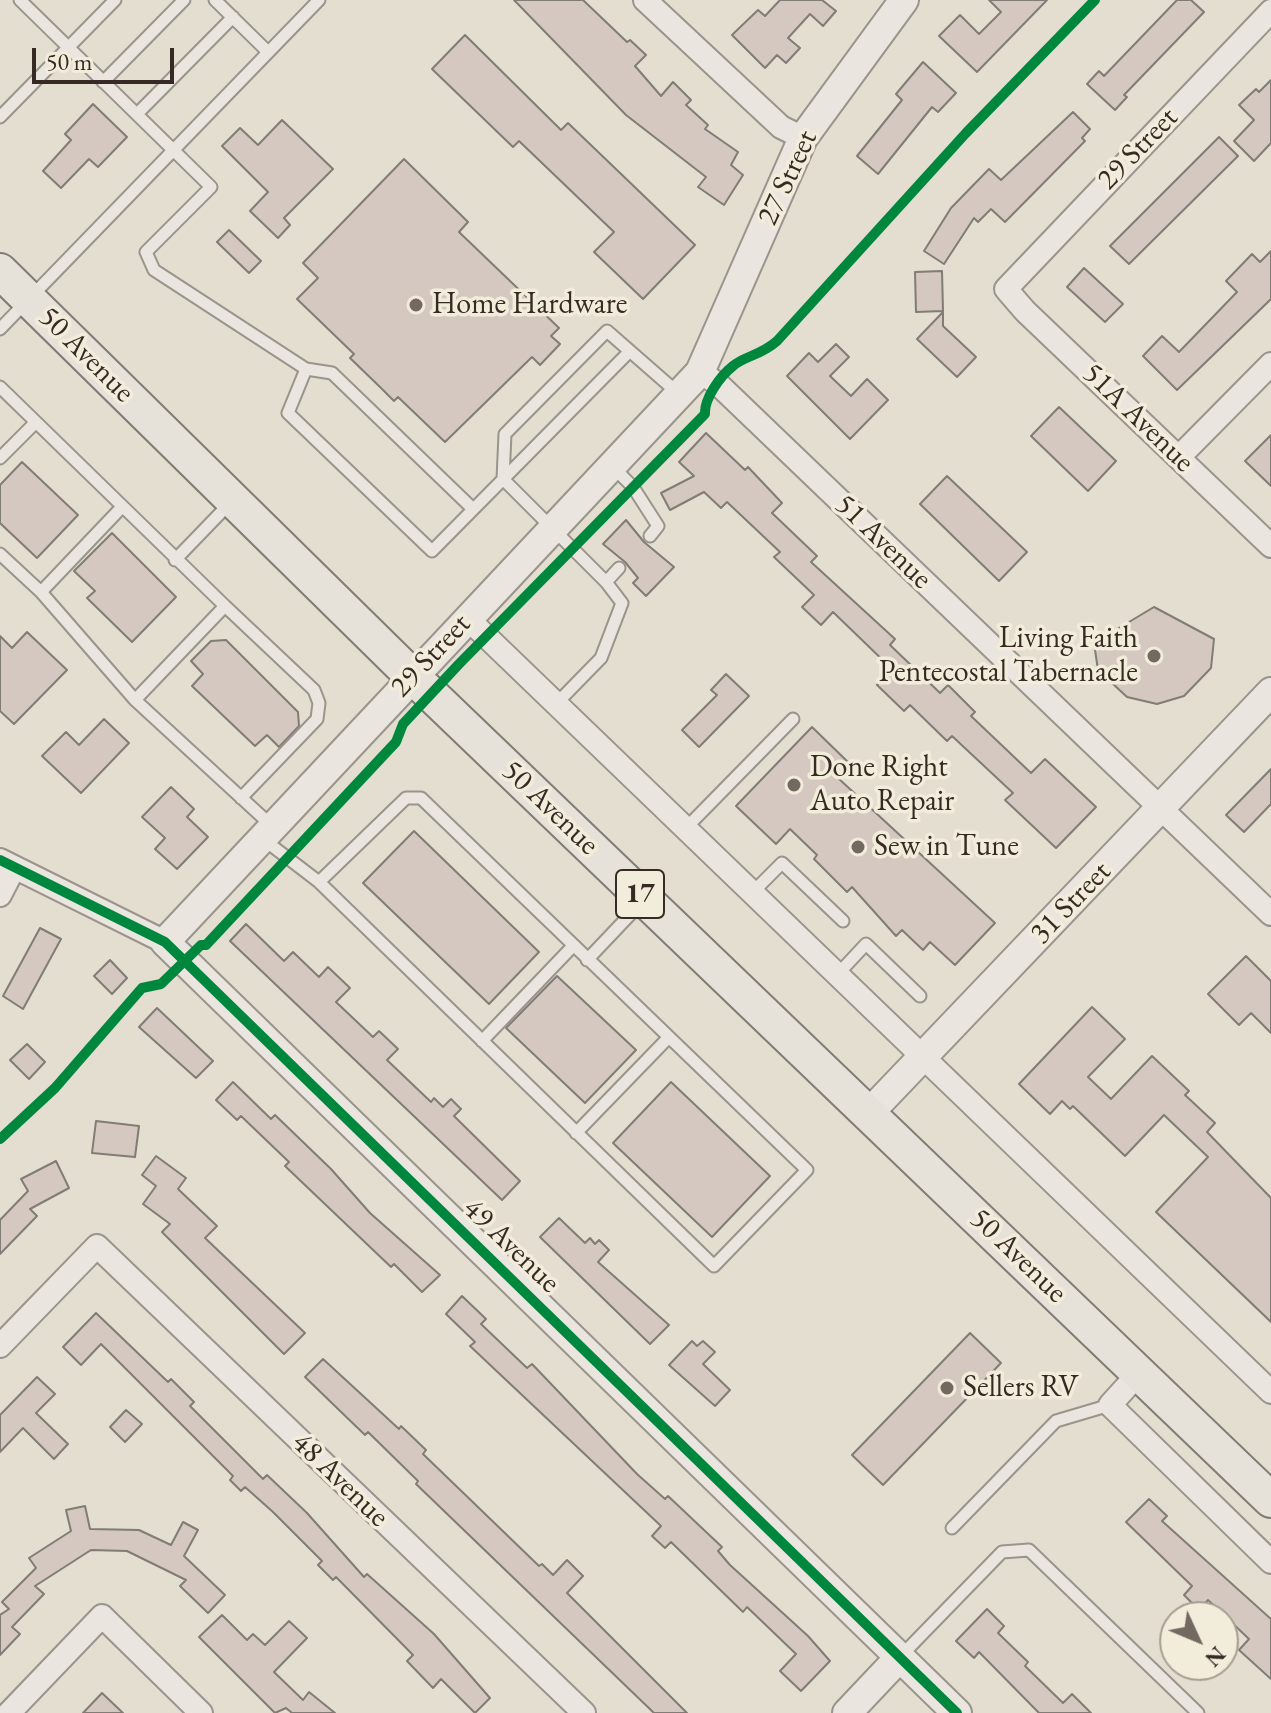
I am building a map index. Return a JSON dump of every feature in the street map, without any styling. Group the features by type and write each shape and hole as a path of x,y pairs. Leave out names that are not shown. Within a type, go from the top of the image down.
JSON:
{"main road":[{"name":"50 Avenue","path":"0,271 412,676 1271,1500"}],"street":[{"path":"645,0 781,127 803,138"},
{"name":"27 Street","path":"700,372 803,138 904,0"},
{"name":"29 Street","path":"1006,289 1271,11"},
{"name":"51A Avenue","path":"1006,289 1025,311 1271,546"},
{"path":"1179,457 1271,364"},
{"name":"29 Street","path":"165,942 412,676 681,396 700,372"},
{"name":"51 Avenue","path":"700,372 743,407 1271,914"},
{"path":"467,618 1271,1392"},
{"name":"31 Street","path":"869,1113 1271,692"},
{"path":"0,895 7,864"},
{"name":"49 Avenue","path":"7,864 165,942 957,1713"},
{"name":"48 Avenue","path":"0,1346 97,1246 584,1713"},
{"path":"1139,1373 1110,1405 1271,1562"},
{"path":"9,1713 102,1616 201,1713"},
{"path":"847,1713 899,1658"}],"lane":[{"path":"20,0 211,187 146,252 148,262 163,277 306,369 332,373 473,509"},
{"path":"30,10 40,0"},
{"path":"0,117 115,0"},
{"path":"103,82 184,0"},
{"path":"215,0 268,52"},
{"path":"0,329 319,0"},
{"path":"137,114 233,17"},
{"path":"555,704 601,658 622,603 606,582 503,479 505,434 607,331 681,396"},
{"path":"306,369 288,413 432,551 629,352"},
{"path":"0,387 121,508 314,690 319,703 317,719 241,798"},
{"path":"0,458 35,423"},
{"path":"613,467 633,487 658,526 650,536"},
{"path":"175,560 233,500"},
{"path":"41,592 121,508"},
{"path":"0,554 41,592 135,700 241,798 267,832 714,1266 807,1170 421,798 406,798 397,804 319,882"},
{"path":"606,582 619,568"},
{"path":"135,700 225,606"},
{"path":"684,830 793,719"},
{"path":"751,894 782,863 843,921"},
{"path":"587,960 645,899"},
{"path":"837,975 866,944 920,996"},
{"path":"482,1041 573,946"},
{"path":"576,1133 669,1037"},
{"path":"952,1528 1056,1421 1110,1405"},
{"path":"899,1658 1002,1552 1029,1550 1198,1713"}],"building":[{"path":"514,0 583,0 627,42 630,40 646,55 635,66 661,96 673,82 691,100 686,105 708,125 705,129 738,152 731,165 743,175 724,205 698,187 706,177 626,115"},
{"path":"780,0 822,0 836,11 823,26 810,14 788,38 800,48 786,63 777,55 765,68 732,35 758,10 765,16"},
{"path":"989,0 1047,0 977,72 939,36 960,15 979,34 1001,12"},
{"path":"1177,0 1191,0 1204,12 1124,95 1127,97 1115,110 1087,84 1099,71 1104,76"},
{"path":"465,35 561,130 568,123 695,245 643,299 594,252 614,232 519,141 513,147 432,69"},
{"path":"923,62 956,93 938,112 932,107 878,174 857,156 902,100 896,94"},
{"path":"1271,80 1271,143 1254,161 1234,141 1254,120 1239,105"},
{"path":"93,104 127,137 98,167 89,159 61,188 43,171 71,140 65,134"},
{"path":"1073,112 1090,129 1082,138 1085,141 1005,222 991,209 978,222 974,218 944,264 924,251 951,208 989,169 1001,180"},
{"path":"282,120 333,169 284,218 290,225 278,238 250,211 268,192 222,146 240,128 258,145"},
{"path":"1219,137 1238,156 1129,264 1110,246"},
{"name":"Home Hardware","path":"404,159 468,222 459,232 559,328 551,336 560,344 540,365 532,357 445,442 398,397 394,401 350,358 354,354 297,299 318,278 303,263"},
{"path":"229,230 261,261 249,273 217,242"},
{"path":"1271,251 1271,299 1177,390 1143,356 1162,336 1179,352 1237,292 1226,281 1252,254 1260,262"},
{"path":"1084,268 1123,304 1105,322 1067,287"},
{"path":"942,271 943,311 916,312 915,272"},
{"path":"943,312 943,326 976,357 957,377 917,339"},
{"path":"836,344 849,357 830,376 851,396 867,379 888,400 850,439 787,376 809,353 818,362"},
{"path":"1059,407 1116,461 1088,491 1031,436"},
{"path":"706,433 745,470 748,467 782,503 772,513 817,556 811,562 895,639 890,645 940,693 948,685 975,712 971,716 1031,773 1045,759 1096,807 1056,848 1005,800 1013,793 952,736 947,741 910,705 904,711 877,685 892,669 833,612 821,625 802,607 814,595 774,557 780,552 727,502 721,508 704,492 670,510 661,493 694,476 679,462"},
{"path":"1271,435 1271,486 1245,461"},
{"path":"22,462 78,515 37,558 0,523 0,485"},
{"path":"947,476 1027,552 999,581 920,504"},
{"path":"626,520 644,542 674,567 646,596 633,583 638,578 625,562 603,544"},
{"path":"112,533 176,597 132,642 87,598 95,591 74,571"},
{"name":"Living Faith Pentecostal Tabernacle","path":"1154,607 1214,639 1211,668 1184,696 1157,704 1127,697 1098,670 1094,643"},
{"path":"27,632 67,670 14,724 0,711 0,636 12,648"},
{"path":"226,640 298,712 299,726 279,747 267,735 255,746 192,686 203,674 191,661 211,641"},
{"path":"726,674 749,696 699,747 682,730 717,695 711,690"},
{"path":"104,719 129,743 81,793 42,756 66,732 79,745"},
{"path":"812,727 851,765 838,778 995,923 955,965 930,942 923,950 902,930 896,936 852,887 847,892 814,859 817,855 790,829 776,844 736,806"},
{"path":"1271,769 1271,804 1244,832 1226,815"},
{"path":"171,787 194,809 187,817 208,837 177,869 155,849 165,838 142,817"},
{"path":"414,831 539,952 489,1004 363,883"},
{"path":"246,924 284,961 293,952 319,977 328,967 350,988 336,1002 373,1037 379,1031 398,1049 387,1060 431,1102 434,1098 443,1107 451,1099 461,1109 454,1116 520,1181 502,1200 230,941"},
{"path":"40,928 61,939 23,1009 3,996"},
{"path":"1246,956 1271,981 1271,1033 1251,1013 1239,1025 1208,994"},
{"path":"110,960 127,978 112,994 94,976"},
{"path":"557,976 636,1050 585,1103 506,1028"},
{"path":"1092,1007 1125,1039 1088,1077 1111,1099 1152,1056 1189,1091 1185,1095 1215,1123 1207,1132 1271,1198 1271,1322 1156,1212 1208,1157 1164,1115 1125,1156 1073,1106 1070,1109 1062,1101 1050,1114 1019,1084"},
{"path":"157,1008 213,1061 196,1078 139,1027"},
{"path":"27,1044 45,1062 29,1079 10,1060"},
{"path":"233,1082 271,1119 275,1115 331,1169 370,1213 440,1275 422,1292 394,1264 391,1267 285,1166 289,1162 241,1116 237,1120 216,1100"},
{"path":"671,1082 770,1176 712,1237 613,1143"},
{"path":"96,1121 139,1126 135,1157 92,1153"},
{"path":"156,1156 186,1178 178,1189 217,1226 205,1238 305,1333 284,1354 162,1232 170,1224 143,1204 156,1186 142,1175"},
{"path":"56,1161 69,1188 30,1209 37,1216 0,1254 0,1220 28,1191 21,1179"},
{"path":"559,1218 585,1243 590,1238 595,1244 599,1240 609,1250 598,1262 669,1325 650,1344 540,1237"},
{"path":"462,1296 486,1319 481,1324 527,1368 532,1364 637,1474 665,1499 668,1496 722,1547 718,1551 730,1565 808,1636 830,1661 801,1691 780,1671 796,1654 747,1607 743,1612 671,1542 665,1548 652,1536 661,1526 470,1346 475,1342 446,1314"},
{"path":"96,1313 168,1382 171,1379 194,1402 190,1406 263,1479 267,1475 307,1513 364,1577 367,1574 434,1634 490,1698 475,1713 441,1679 433,1688 407,1661 413,1655 336,1577 333,1580 318,1565 322,1561 273,1512 245,1487 241,1491 230,1480 233,1476 101,1344 81,1365 63,1347"},
{"name":"Sellers RV","path":"970,1333 1001,1363 883,1485 852,1455"},
{"path":"692,1341 697,1346 703,1341 715,1352 703,1364 730,1390 715,1406 669,1365"},
{"path":"323,1359 399,1429 401,1426 426,1450 423,1454 539,1566 542,1564 553,1575 567,1560 583,1576 567,1593 687,1713 654,1713 416,1484 418,1481 368,1432 365,1435 305,1377"},
{"path":"37,1377 55,1394 36,1413 68,1444 54,1459 23,1428 0,1452 0,1415"},
{"path":"126,1410 142,1424 125,1442 110,1427"},
{"path":"1149,1499 1167,1516 1162,1521 1271,1619 1271,1679 1239,1650 1249,1639 1239,1629 1239,1601 1190,1601 1184,1595 1192,1586 1126,1522"},
{"path":"85,1506 90,1529 139,1530 171,1545 183,1522 198,1530 184,1556 225,1595 208,1613 180,1586 186,1580 127,1551 91,1550 35,1586 44,1594 12,1627 20,1634 0,1655 0,1615 9,1609 2,1602 36,1568 29,1558 71,1531 66,1510"},
{"path":"987,1609 1004,1626 998,1633 1028,1662 1025,1666 1063,1703 1072,1694 1091,1713 1039,1713 979,1652 974,1658 956,1641"},
{"path":"222,1615 247,1640 253,1634 265,1645 289,1621 307,1638 274,1672 303,1700 309,1692 335,1713 292,1713 286,1708 275,1713 199,1637"},
{"path":"102,1693 123,1713 83,1713"}],"cycle path":[{"path":"0,1139 55,1088 142,988 161,984 201,945 206,945 396,742 403,724 459,664 705,414 710,395 723,376 737,363 777,341 966,133 1095,0"},
{"path":"0,860 165,942 957,1713"}],"place":[{"name":"Home Hardware","path":"416,305"},
{"name":"Living Faith Pentecostal Tabernacle","path":"1154,656"},
{"name":"Done Right Auto Repair","path":"794,785"},
{"name":"Sew in Tune","path":"858,847"},
{"name":"Sellers RV","path":"947,1388"}]}
